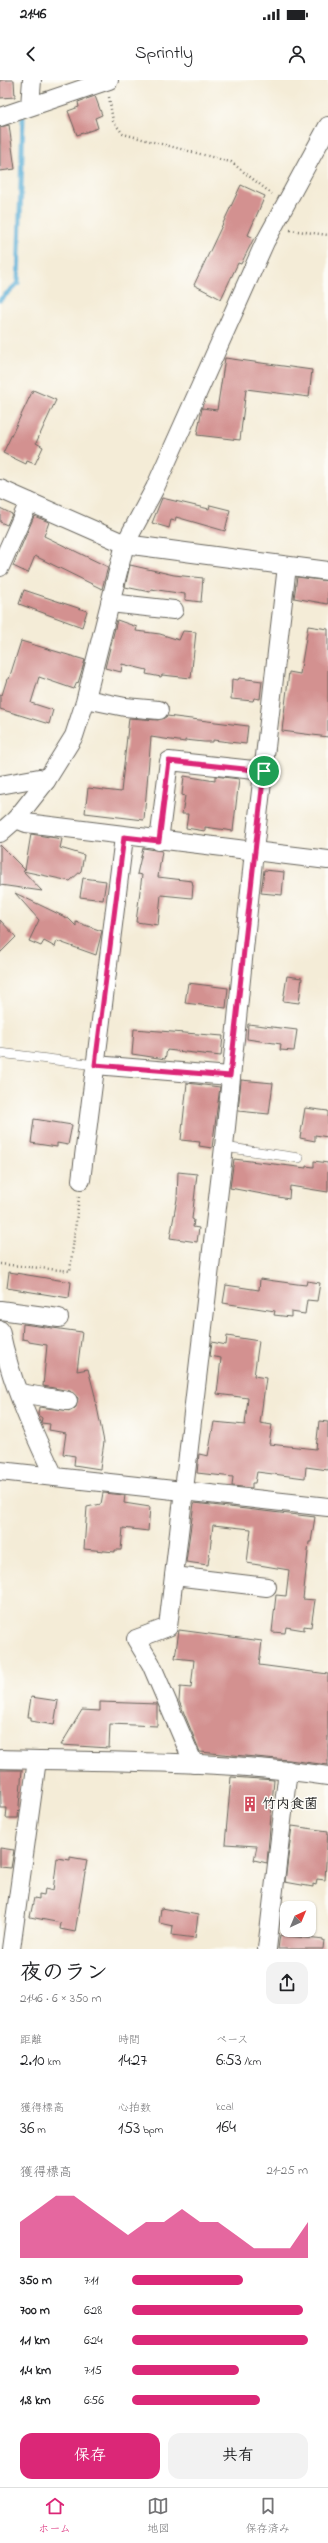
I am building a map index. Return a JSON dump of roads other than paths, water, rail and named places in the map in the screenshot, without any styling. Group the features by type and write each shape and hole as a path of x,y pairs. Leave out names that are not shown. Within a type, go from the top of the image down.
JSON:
{"street":[{"path":"30,106 32,80"},
{"path":"0,116 108,80"},
{"path":"0,833 16,819 46,781 74,736 86,699 125,544 155,488 284,203 328,126"},
{"path":"0,489 125,544 328,571"},
{"path":"0,567 29,502"},
{"path":"194,1764 151,1664 136,1640 168,1627 224,1147 254,851 288,566"},
{"path":"110,604 174,610"},
{"path":"86,699 125,707 159,710"},
{"path":"159,841 169,761 264,771"},
{"path":"0,786 39,778 46,781"},
{"path":"16,819 26,823 124,837 328,860"},
{"path":"81,1180 124,837"},
{"path":"95,1065 230,1076"},
{"path":"0,1310 59,1318"},
{"path":"1,1341 34,1435 54,1476"},
{"path":"20,1393 68,1401"},
{"path":"0,1471 328,1507"},
{"path":"174,1576 267,1587"},
{"path":"0,1759 194,1764 288,1770 328,1776"},
{"path":"11,1949 8,1904 37,1760"},
{"path":"267,1949 288,1770"}],"lane":[{"path":"0,1053 95,1065"},
{"path":"224,1147 299,1158"}],"waterway":[{"path":"0,300 18,283 23,118"}],"place":[{"name":"竹内食菌","path":"250,1804"}]}
